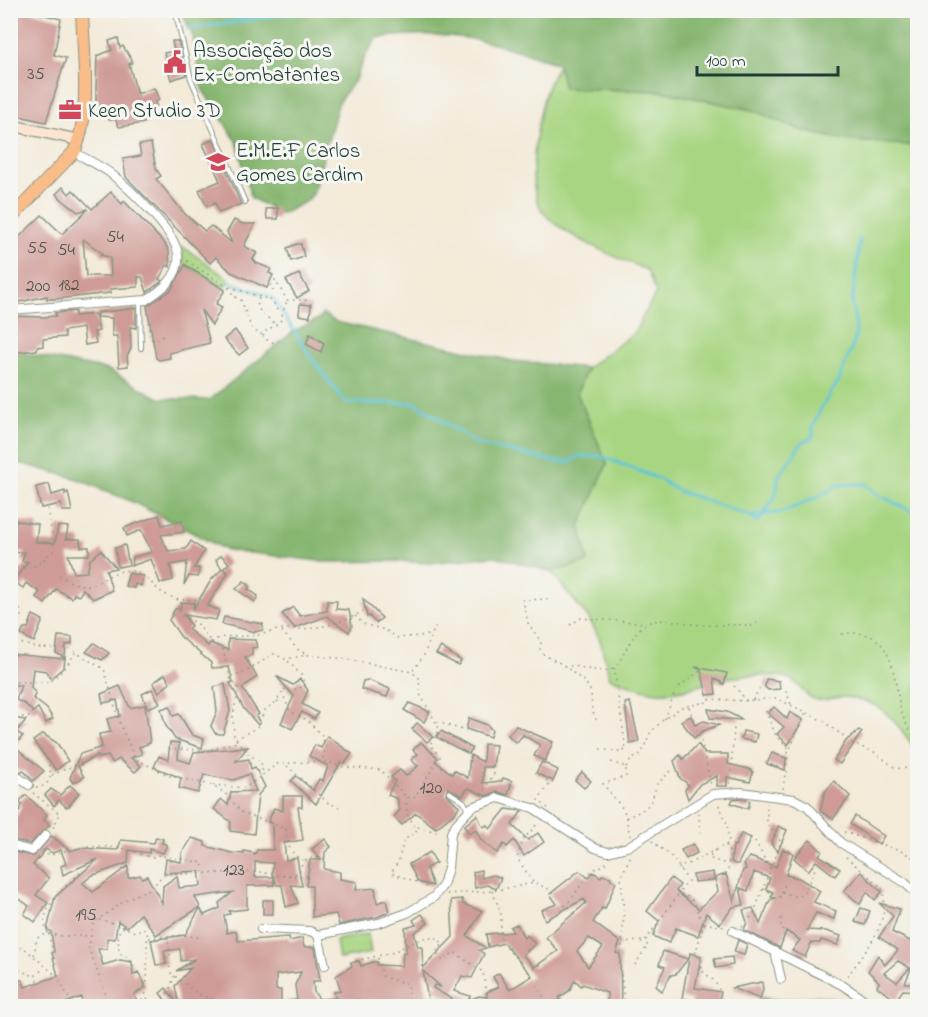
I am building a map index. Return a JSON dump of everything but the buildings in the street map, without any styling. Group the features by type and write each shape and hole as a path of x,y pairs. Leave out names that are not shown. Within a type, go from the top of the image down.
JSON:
{"main road":[{"path":"10,219 74,152 79,140 84,108 82,10"},
{"path":"10,125 79,140"}],"street":[{"path":"10,310 143,300 161,291 174,276 178,254 168,232 111,174 74,152"},
{"path":"10,771 29,785"},
{"path":"261,929 310,931 318,935 379,923 407,913 443,885 448,868 451,833 468,810 498,798 546,814 595,848 608,852 640,844 720,793 756,794 794,799 807,806 834,838 904,882 918,895"},
{"path":"10,845 24,851 32,851 46,835"},
{"path":"738,932 842,985 874,1006"},
{"path":"318,935 325,965"},
{"path":"776,952 781,979"}],"lane":[{"path":"175,10 191,79 245,202"},
{"path":"141,348 143,300"},
{"path":"449,792 465,802 468,810"}],"path":[{"path":"178,254 198,270 227,286 273,301 277,310"},
{"path":"227,286 234,296 241,300 255,332 263,334 276,325 283,315 287,300 275,280 271,285 273,291"},
{"path":"260,297 257,306 260,312 276,325"},
{"path":"143,300 150,339 159,339 165,333"},
{"path":"287,300 305,300 313,306"},
{"path":"263,334 265,339 274,343"},
{"path":"10,568 36,566 53,551 48,509 51,509"},
{"path":"10,519 26,522"},
{"path":"10,630 21,619 20,608 13,595 15,569"},
{"path":"59,575 68,581 86,586 123,572 138,572 170,597 205,601"},
{"path":"177,599 180,615 197,623 211,642 225,654 230,676 239,689 233,715 237,741 249,755 261,761 262,776"},
{"path":"548,599 525,599 522,603 531,629 541,642 542,652 586,683 591,692 592,710 598,724"},
{"path":"211,642 220,637 256,635 282,630 302,631 314,626 337,624 365,610"},
{"path":"355,616 363,624 386,630 399,638 430,635"},
{"path":"570,625 581,618 646,624 669,620 697,625 752,626 757,623"},
{"path":"412,672 424,655 436,624"},
{"path":"564,666 573,664 603,671 614,669 624,657 633,638 646,624"},
{"path":"282,630 297,649 306,655"},
{"path":"842,634 873,636 882,642 897,678 904,720 918,743"},
{"path":"10,640 27,646 70,649 104,669 119,721 135,759 170,776 217,786 245,788 277,764 322,761 345,767 381,770 406,794 406,811 417,828"},
{"path":"10,682 50,682 65,668 76,652"},
{"path":"285,659 306,655 368,663 412,672 419,678 420,694 439,730 430,744 440,757 414,798 406,797"},
{"path":"230,676 242,674 270,656 279,656 302,676 306,686 290,692 284,689 281,691"},
{"path":"600,749 620,752 626,750 614,669"},
{"path":"665,720 676,689 700,671"},
{"path":"752,701 761,685"},
{"path":"734,686 747,701"},
{"path":"169,749 209,750 237,741 257,727 265,710 277,701 281,691"},
{"path":"281,691 290,711 308,721 321,735 326,747 322,761"},
{"path":"786,691 792,707"},
{"path":"625,1006 620,967 621,878 631,854 640,844 637,834 630,836 624,810 603,784 625,777 626,767 642,753 650,733 676,710 707,702 708,699 752,701 775,698 825,722 855,745 873,751 894,767 902,769 918,765"},
{"path":"277,701 281,704"},
{"path":"10,717 30,717 32,712 24,704"},
{"path":"689,706 720,793"},
{"path":"765,711 776,736 790,749"},
{"path":"781,797 790,749 806,712"},
{"path":"436,722 466,731"},
{"path":"679,870 681,865 688,864 729,842 727,823 716,800 720,793 734,727"},
{"path":"39,747 51,766 51,775"},
{"path":"29,785 42,787 51,775 82,762"},
{"path":"611,762 626,767"},
{"path":"765,762 787,771"},
{"path":"286,764 328,803 339,807"},
{"path":"626,818 646,809 656,794 657,784 674,769"},
{"path":"479,797 495,772"},
{"path":"546,780 553,783 538,800 549,807 546,814"},
{"path":"29,785 34,795 60,814 46,835"},
{"path":"211,785 225,793 241,812 286,829 287,845 303,860"},
{"path":"704,923 738,932 753,915 781,842 767,824 767,803 759,801 756,794"},
{"path":"533,808 532,812 542,818 522,840 517,858 534,883"},
{"path":"699,833 700,810"},
{"path":"451,833 435,833 422,826 417,828 415,833 404,840 398,862 391,873 426,885 434,894 492,891 534,883 549,889"},
{"path":"848,848 850,844 839,832 840,830 849,836 899,850 916,859 918,866"},
{"path":"640,942 649,936 681,894 688,881 685,873 679,870 673,858 659,844 650,840"},
{"path":"755,841 771,870"},
{"path":"38,844 49,856 69,848 88,846 122,848 153,857 157,855 203,863 202,873"},
{"path":"726,844 730,854 728,870"},
{"path":"716,849 709,858 722,863 729,861"},
{"path":"560,909 570,901 593,870 606,864 608,852"},
{"path":"303,860 313,857 327,858"},
{"path":"280,876 299,873 303,860"},
{"path":"842,985 872,945 881,926 883,890 860,868"},
{"path":"782,892 796,897 804,893 814,869"},
{"path":"109,1003 89,949 93,923 129,898 156,886 156,882 166,874 260,872 280,876 308,876"},
{"path":"73,1006 58,977 51,953 49,934 45,928 48,909 55,897 80,873"},
{"path":"762,888 780,897 785,884"},
{"path":"492,891 501,913 501,939 528,972 550,1006"},
{"path":"681,894 693,901 698,907 698,915 705,918 695,955 702,959 702,971 714,980 721,990 720,1006"},
{"path":"781,918 781,928 785,932 783,942"},
{"path":"98,920 124,926 135,932 143,928 148,938 146,950 149,982 145,992 148,1001"},
{"path":"124,926 118,933 119,953 130,959 136,970"},
{"path":"34,955 37,938 49,934 90,936"},
{"path":"148,938 167,936 203,938"},
{"path":"167,936 170,955 167,955 166,965 170,965 171,973 198,994 229,1006"},
{"path":"350,962 391,953 424,938 436,937 443,942 436,952 442,961 454,952 483,972 489,1006"},
{"path":"622,942 640,942 648,945 635,965"},
{"path":"12,950 23,946 58,977"},
{"path":"10,947 18,970 15,980 14,1006"},
{"path":"377,957 383,977 408,984 410,1006"},
{"path":"528,972 541,964"},
{"path":"35,976 45,967"},
{"path":"18,970 35,976 37,981"},
{"path":"109,1003 131,1001 158,1003 172,987 174,976"},
{"path":"10,982 15,980"},
{"path":"357,1006 358,997"},
{"path":"435,999 438,1006"},
{"path":"131,1001 136,1006"},
{"path":"505,1006 508,1003"}],"green space":[{"path":"181,11 917,11 917,146 845,140 803,131 752,110 661,91 564,88 558,64 535,56 469,39 402,35 377,38 366,54 355,80 339,101 313,194 307,201 282,214 251,198 237,142 202,89 193,36"},
{"path":"559,64 564,88 661,91 753,110 803,131 845,140 917,146 917,751 895,722 879,708 858,699 844,697 817,700 789,678 734,677 687,689 658,692 610,678 600,640 590,620 551,572 588,562 580,526 607,464 577,393 587,368 634,333 656,293 647,270 573,235 558,226 540,207 534,182 535,147 543,100"},
{"path":"182,246 229,279 224,288 182,262"},
{"path":"323,314 336,322 513,361 587,368 577,393 607,464 580,526 588,562 551,572 495,556 429,563 327,562 226,550 135,503 75,478 11,461 10,353 23,353 108,370 159,398 209,400 293,332 320,318"},
{"path":"368,934 371,953 339,959 336,940"},
{"path":"819,996 867,1006 754,1006 761,998 783,1000"}],"waterway":[{"path":"188,29 311,10"},
{"path":"752,518 759,521 776,495 778,477 802,443 813,437 813,427 821,408 838,382 855,340 856,326 852,304 860,238"},
{"path":"229,282 272,297 313,360 346,403 416,403 477,444 553,461 570,462 578,456 601,456 659,479 678,491 751,516 783,512 822,495 837,485 866,484 878,495 918,514"}],"place":[{"name":"Associação dos Ex-Combatantes","path":"175,62"},
{"name":"Keen Studio 3D","path":"70,110"},
{"name":"E.M.E.F Carlos Gomes Cardim","path":"218,162"}]}
